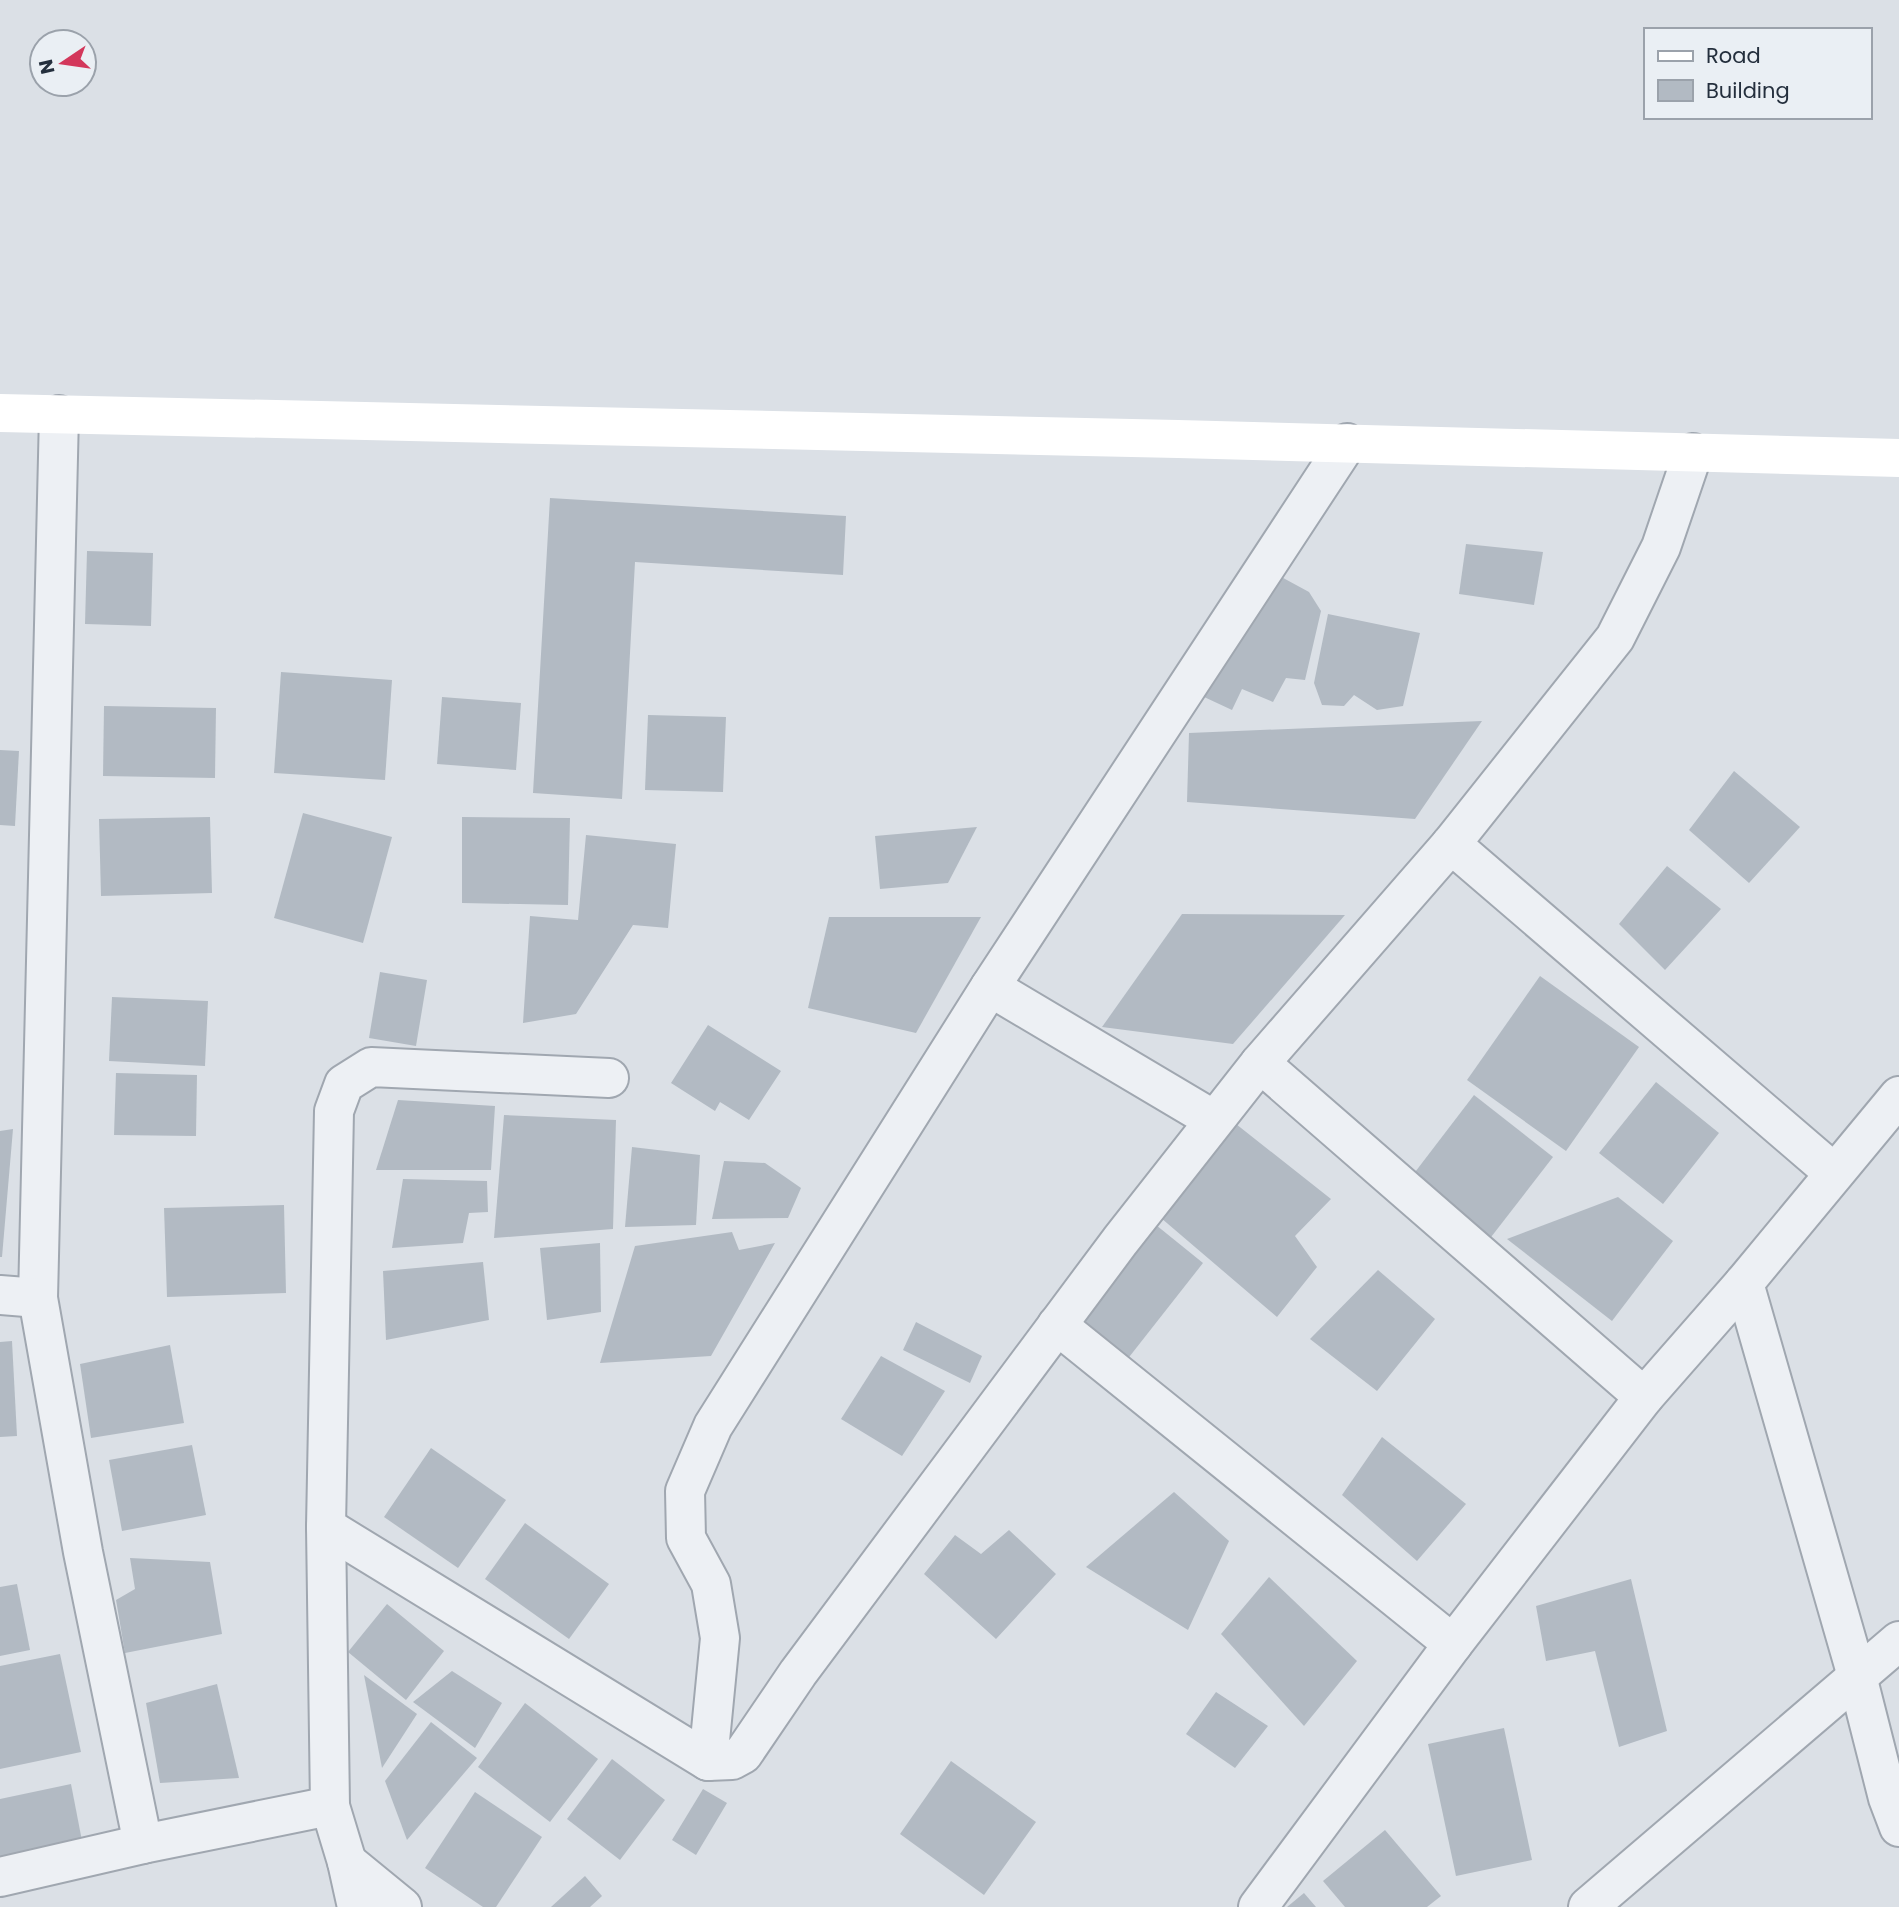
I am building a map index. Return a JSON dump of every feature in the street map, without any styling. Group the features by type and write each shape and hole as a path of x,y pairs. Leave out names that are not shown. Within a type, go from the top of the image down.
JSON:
{"street":[{"path":"0,412 1899,458"},
{"path":"59,415 38,1298 83,1552 143,1844"},
{"path":"708,1761 720,1638 711,1584 686,1538 685,1491 713,1426 990,987 1347,443"},
{"path":"326,1527 708,1761 733,1760 743,1754 798,1673 1057,1325 1214,1120 1260,1063 1451,844 1615,638 1661,547 1693,453"},
{"path":"1451,844 1834,1173"},
{"path":"990,987 1214,1120"},
{"path":"1260,1063 1644,1397"},
{"path":"357,1907 347,1861 330,1806 326,1527 334,1111 344,1084 371,1068 609,1078"},
{"path":"1258,1907 1453,1644 1644,1397 1744,1283 1899,1096"},
{"path":"1744,1283 1857,1675 1888,1798 1899,1827"},
{"path":"0,1295 38,1298"},
{"path":"1057,1325 1453,1644"},
{"path":"1588,1907 1899,1641"},
{"path":"0,1877 143,1844 330,1806"},
{"path":"347,1861 402,1907"}],"building":[{"path":"550,498 846,516 843,575 635,562 622,799 533,793"},
{"path":"1466,544 1543,552 1534,605 1459,594"},
{"path":"87,551 153,553 151,626 85,624"},
{"path":"1274,573 1309,592 1321,611 1305,680 1286,678 1273,702 1242,689 1232,710 1202,696"},
{"path":"1328,614 1420,633 1403,706 1377,710 1354,695 1344,706 1322,705 1314,683"},
{"path":"281,672 392,680 385,780 274,773"},
{"path":"442,697 521,703 516,770 437,764"},
{"path":"104,706 216,708 215,778 103,776"},
{"path":"648,715 726,717 723,792 645,790"},
{"path":"1482,721 1415,819 1187,802 1189,733"},
{"path":"0,750 19,751 15,826 0,825"},
{"path":"1734,771 1800,827 1749,883 1689,830"},
{"path":"303,813 392,837 363,943 274,918"},
{"path":"210,817 212,893 101,896 99,819"},
{"path":"462,817 570,818 568,905 462,903"},
{"path":"977,827 948,883 880,889 875,836"},
{"path":"586,835 676,844 668,928 633,925 576,1014 523,1023 530,916 578,920"},
{"path":"1667,866 1721,909 1665,970 1619,924"},
{"path":"1182,914 1345,915 1233,1044 1102,1027"},
{"path":"829,917 981,917 916,1033 808,1008"},
{"path":"380,972 427,980 416,1046 369,1038"},
{"path":"1540,976 1639,1047 1566,1151 1467,1080"},
{"path":"112,997 208,1001 205,1066 109,1061"},
{"path":"708,1025 781,1071 749,1120 720,1102 715,1111 671,1083"},
{"path":"116,1073 197,1075 196,1136 114,1135"},
{"path":"1656,1082 1719,1133 1663,1204 1599,1153"},
{"path":"1474,1095 1553,1157 1488,1241 1409,1180"},
{"path":"398,1100 495,1106 491,1170 376,1170"},
{"path":"504,1115 616,1120 613,1229 494,1238"},
{"path":"1236,1124 1331,1199 1295,1236 1317,1267 1277,1317 1161,1218"},
{"path":"13,1129 2,1257 0,1257 0,1131"},
{"path":"632,1147 700,1155 696,1225 625,1227"},
{"path":"724,1161 765,1163 801,1188 788,1218 712,1219"},
{"path":"403,1179 487,1181 488,1212 469,1213 463,1243 392,1248"},
{"path":"1618,1197 1673,1241 1612,1321 1507,1239"},
{"path":"284,1205 286,1293 167,1297 164,1208"},
{"path":"1156,1225 1203,1263 1126,1361 1080,1322"},
{"path":"732,1232 739,1250 775,1243 711,1356 600,1363 635,1246"},
{"path":"600,1243 601,1312 547,1320 540,1248"},
{"path":"483,1262 489,1320 386,1340 383,1271"},
{"path":"1378,1270 1435,1319 1377,1391 1310,1339"},
{"path":"916,1322 982,1356 970,1383 903,1350"},
{"path":"12,1341 17,1436 0,1437 0,1342"},
{"path":"170,1345 184,1423 91,1438 80,1364"},
{"path":"881,1356 945,1391 902,1456 841,1419"},
{"path":"1382,1437 1466,1504 1417,1561 1342,1495"},
{"path":"192,1445 206,1515 122,1531 109,1460"},
{"path":"431,1448 506,1500 458,1568 384,1517"},
{"path":"1174,1492 1229,1541 1188,1630 1086,1567"},
{"path":"525,1523 609,1584 569,1639 485,1579"},
{"path":"1009,1530 1056,1574 996,1639 924,1574 955,1535 981,1554"},
{"path":"130,1558 210,1562 222,1634 125,1653 116,1600 135,1589"},
{"path":"1269,1577 1357,1661 1304,1726 1221,1634"},
{"path":"1631,1579 1667,1731 1619,1747 1595,1651 1546,1661 1536,1606"},
{"path":"17,1584 30,1650 0,1656 0,1587"},
{"path":"387,1604 444,1651 406,1700 348,1652"},
{"path":"60,1654 81,1752 0,1769 0,1666"},
{"path":"452,1671 502,1703 475,1748 413,1702"},
{"path":"364,1675 417,1714 382,1768"},
{"path":"217,1684 239,1778 160,1783 146,1703"},
{"path":"1216,1692 1268,1726 1235,1768 1186,1734"},
{"path":"525,1703 598,1759 550,1822 478,1767"},
{"path":"431,1722 477,1758 407,1840 385,1781"},
{"path":"1504,1728 1532,1860 1456,1876 1428,1744"},
{"path":"612,1759 665,1800 620,1860 567,1819"},
{"path":"951,1761 1036,1822 984,1895 900,1834"},
{"path":"71,1784 83,1846 0,1864 0,1799"},
{"path":"703,1789 727,1803 696,1855 672,1840"},
{"path":"475,1792 542,1837 496,1907 483,1907 425,1868"},
{"path":"1385,1830 1441,1896 1427,1907 1345,1907 1323,1881"},
{"path":"585,1876 602,1896 590,1907 551,1907"},
{"path":"1304,1893 1316,1907 1287,1907"}]}
